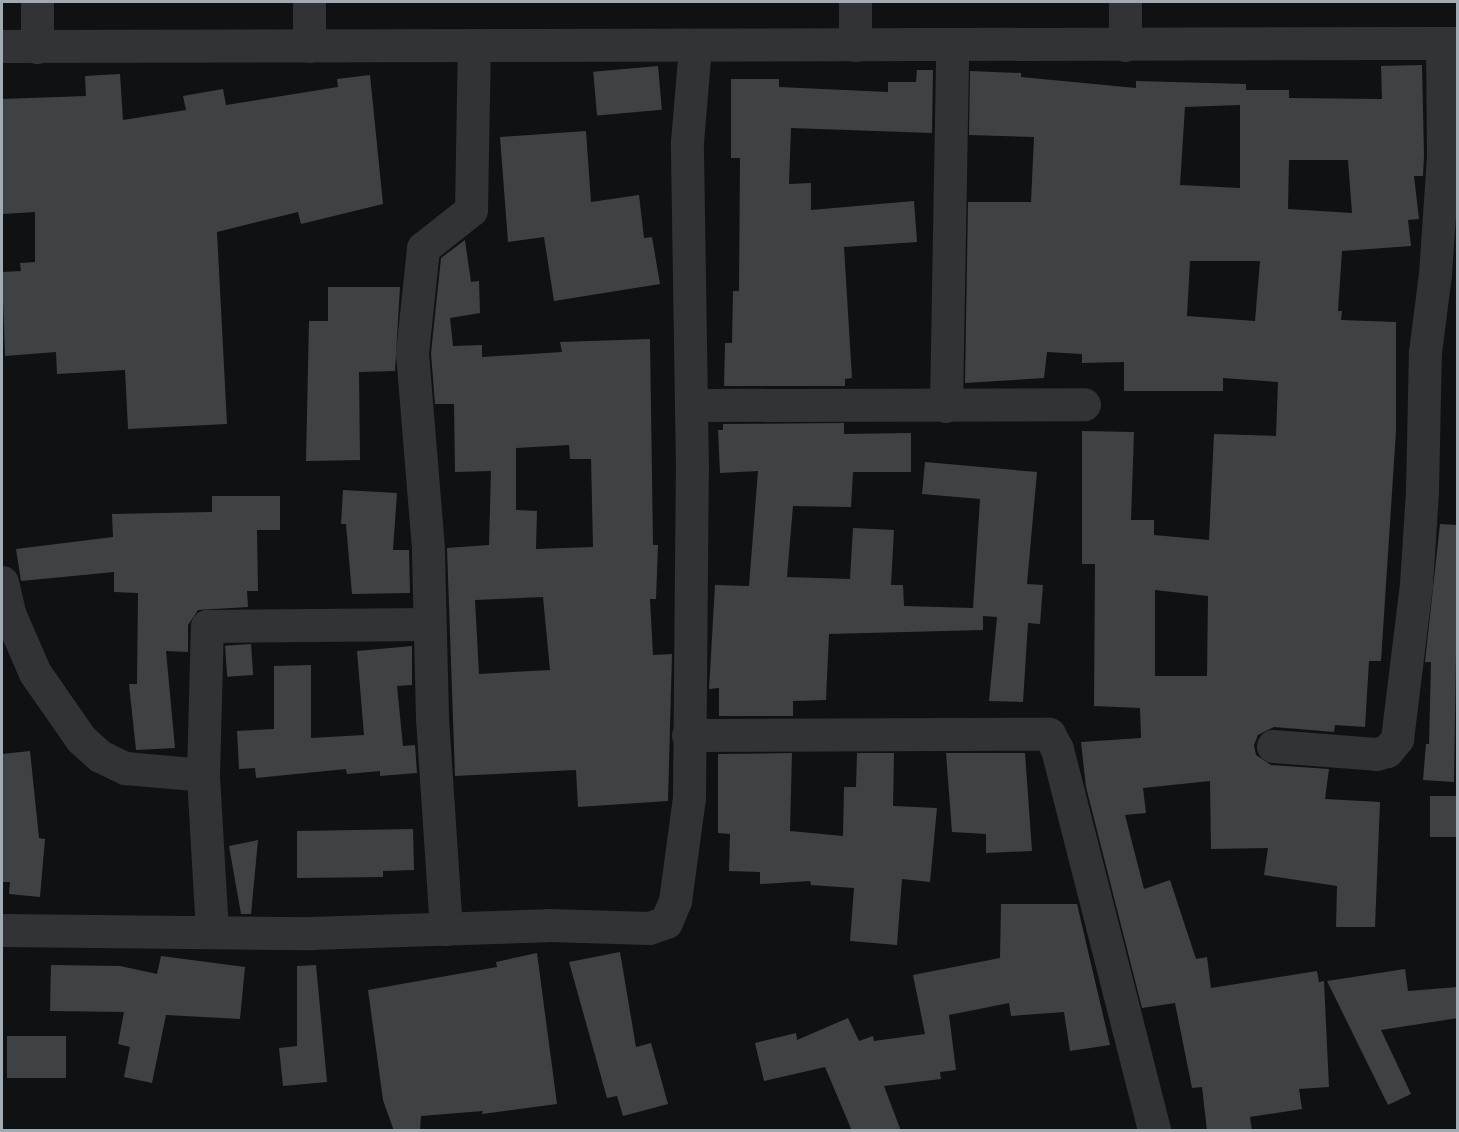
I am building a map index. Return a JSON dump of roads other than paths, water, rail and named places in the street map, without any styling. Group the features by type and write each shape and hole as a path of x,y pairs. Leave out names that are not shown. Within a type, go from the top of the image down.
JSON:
{"street":[{"path":"37,2 37,47"},
{"path":"309,2 309,46"},
{"path":"855,2 855,45"},
{"path":"1125,2 1125,45"},
{"path":"2,46 1450,44 1435,274 1425,352 1421,514 1397,739 1387,751 1376,754 1273,746"},
{"path":"946,406 952,45"},
{"path":"446,928 428,624 428,548 412,353 423,248 471,210 474,46"},
{"path":"2,930 212,932 446,928 649,928 666,921 675,901 689,797 691,405 687,142 695,46"},
{"path":"691,405 1084,404"},
{"path":"2,582 35,674 81,739 99,756 124,768 203,775"},
{"path":"212,932 203,775 207,626 428,624"},
{"path":"688,735 1049,734 1057,749 1154,1131"}]}
